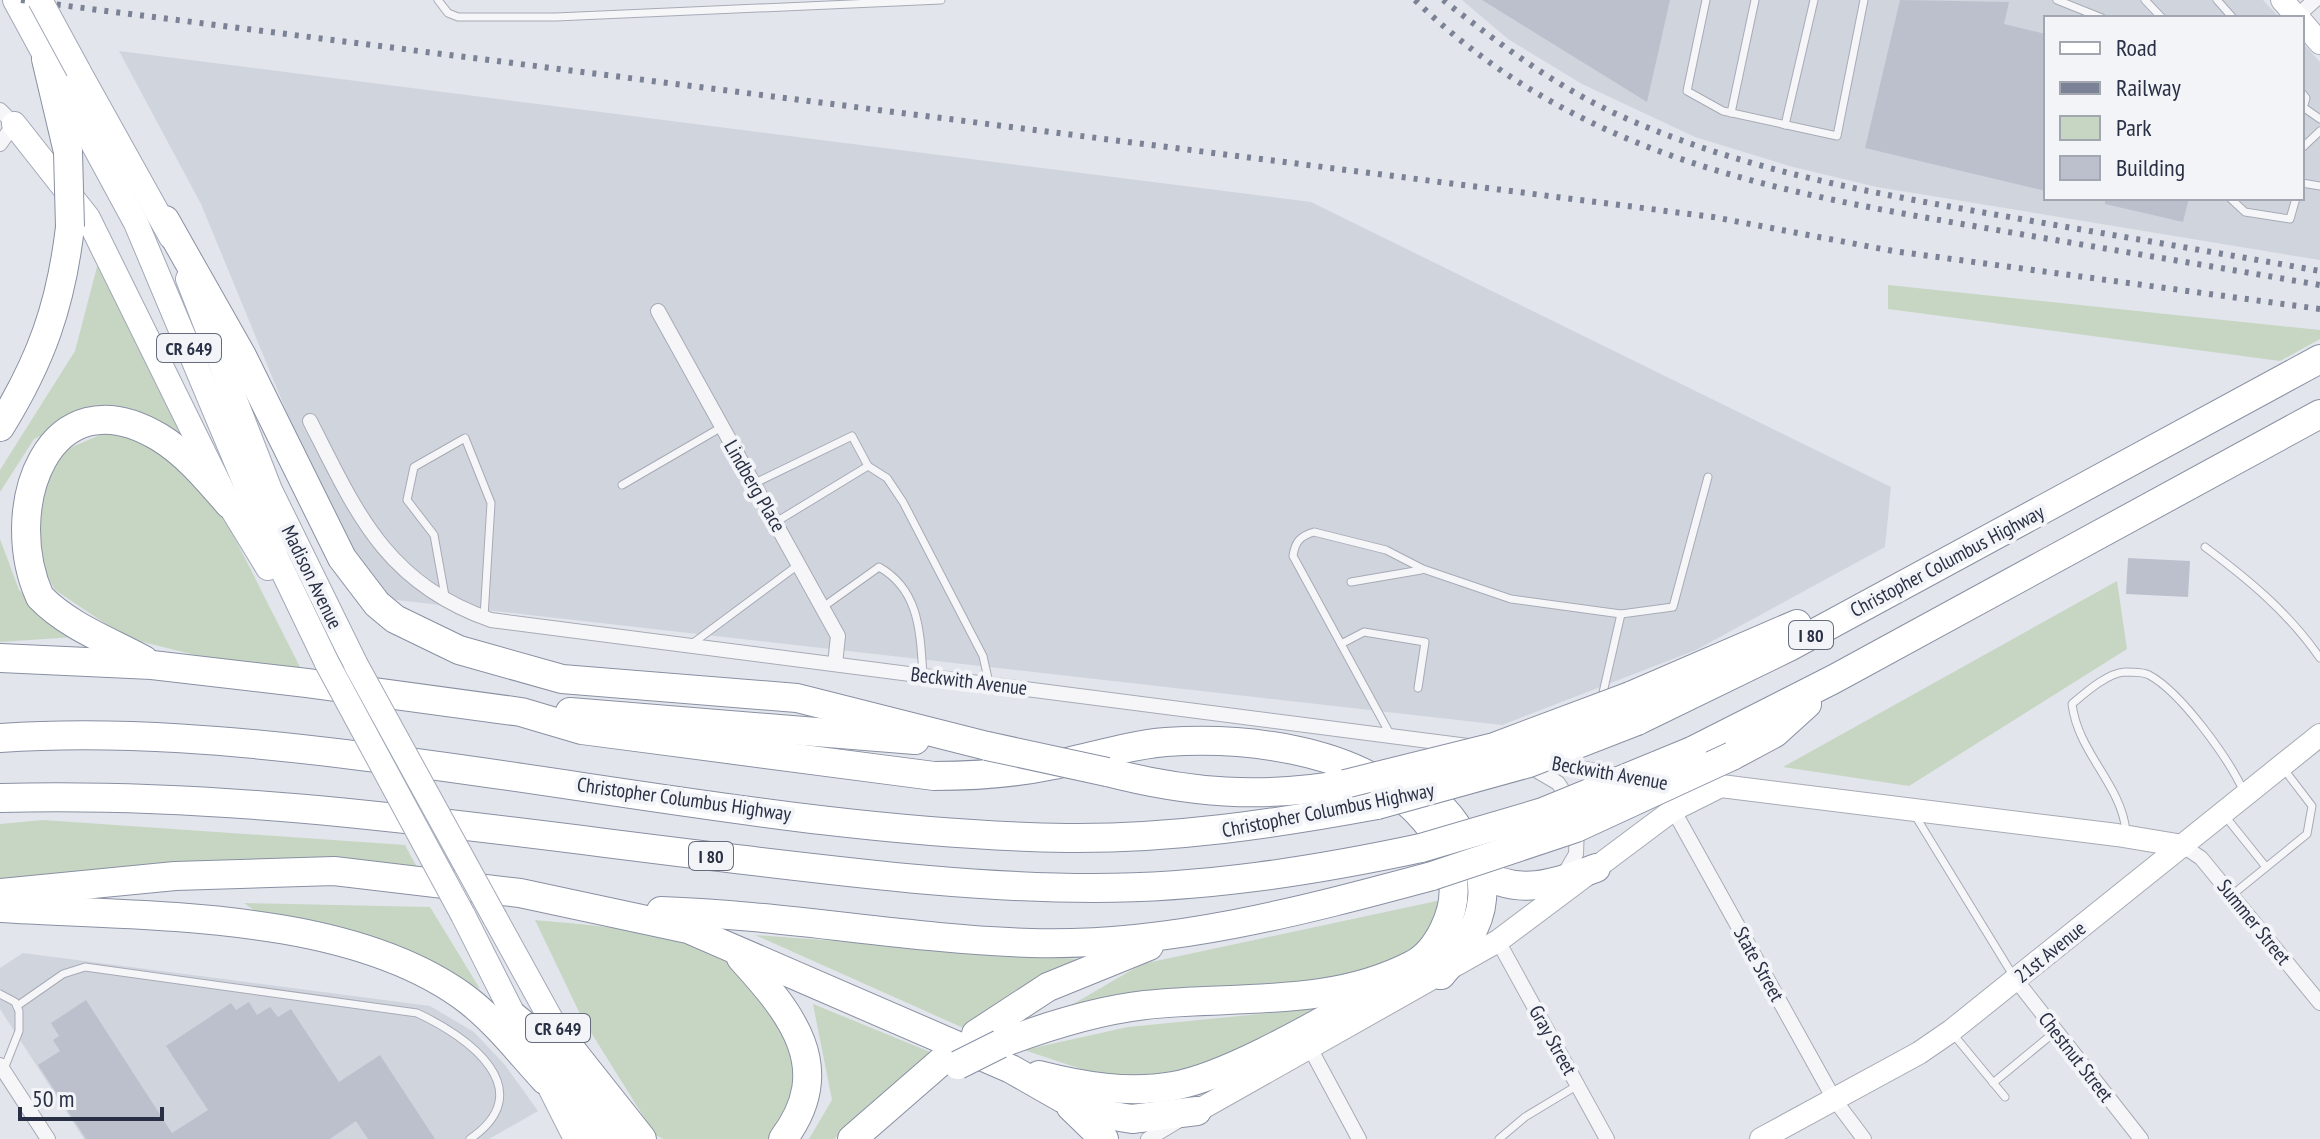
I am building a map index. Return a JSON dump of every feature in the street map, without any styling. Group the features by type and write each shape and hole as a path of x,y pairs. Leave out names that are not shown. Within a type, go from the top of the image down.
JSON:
{"highway":[{"path":"0,427 39,359 66,263 70,227 68,152 42,50"},
{"path":"165,220 242,356 342,558 377,604 395,619 459,650 562,679 797,698 987,746 1174,788 1239,795 1298,792 1345,784 1634,709"},
{"name":"Christopher Columbus Highway","path":"0,738 131,737 281,746 849,821 998,835 1137,837 1207,833 1377,805 1529,763 1634,709 1789,647 2320,359"},
{"name":"I 80","path":"0,798 134,796 210,799 857,873 1031,887 1122,887 1231,880 1421,848 1543,812 1692,751 1834,679 2320,414"},
{"path":"152,665 66,618 38,595 27,581 13,553 6,518 7,502 17,472 36,448 60,428 90,419 121,423 159,437 198,468 229,504"},
{"path":"0,658 152,665 521,712 582,712 987,746"},
{"path":"995,1049 1048,987 1109,960 1197,931 1334,902 1432,876 1576,828 1775,733 1834,679"},
{"path":"521,712 582,730 934,776 991,776 1167,742 1220,743 1360,756 1395,767 1438,804 1468,845 1478,870 1483,895 1477,921 1441,975"},
{"path":"0,893 175,876 334,871 520,893 688,929 735,952 995,1049 1111,1088 1152,1088 1193,1081 1255,1054 1374,992 1414,965 1440,935 1453,898 1453,882 1441,841 1418,812 1380,780 1352,765 1316,754"},
{"path":"1478,870 1490,879 1514,886 1561,881 1596,868"},
{"path":"0,908 232,924 327,939 371,951 432,977 468,1001 545,1080"},
{"path":"608,910 731,913 1033,943 1084,942 1197,931"},
{"path":"735,952 766,986 795,1026 806,1056 807,1093 783,1139"},
{"path":"852,1139 951,1062 995,1049 1066,1019 1144,1005 1310,995 1414,965"},
{"path":"513,1016 545,1042 598,1139"},
{"path":"566,1043 642,1139"},
{"path":"995,1049 1062,1098 1104,1139"},
{"path":"1062,1098 1101,1114 1132,1119 1197,1111"}],"main road":[{"name":"Madison Avenue","path":"15,0 136,223 277,559 327,663 463,915 576,1139"},
{"name":"Madison Avenue","path":"40,0 165,220 270,490 356,665 617,1139"},
{"path":"5,126 88,218 229,504 327,663"}],"street":[{"path":"2295,14 2315,0"},
{"path":"2304,24 2320,43"},
{"name":"Lindberg Place","path":"658,311 720,428 800,563 838,636 835,664"},
{"name":"Beckwith Avenue","path":"310,421 371,536 402,571 446,602 484,618 515,626 989,683 1391,736 1510,754 1662,784 1721,786 2183,846"},
{"name":"21st Avenue","path":"1761,1139 1919,1053 1951,1031 2320,735"},
{"path":"1510,754 1558,783 1577,813 1576,854 1561,881"},
{"name":"State Street","path":"1662,784 1673,810 1834,1099 1864,1139"},
{"name":"Beckwith Avenue","path":"1148,1139 1498,941 1673,810 1721,786"},
{"name":"Summer Street","path":"2183,846 2201,858 2320,1003"},
{"name":"Gray Street","path":"1498,941 1607,1139"},
{"name":"Chestnut Street","path":"2016,980 2141,1139"},
{"path":"1310,1048 1359,1139"},
{"path":"2,1068 48,1139"}],"lane":[{"path":"438,0 448,13 458,17 486,17 941,0"},
{"path":"1706,0 1687,91 1731,113 1837,136 1864,0"},
{"path":"1731,113 1755,0"},
{"path":"1785,125 1814,0"},
{"path":"2057,0 2098,16"},
{"path":"2145,0 2160,16"},
{"path":"2217,0 2231,16"},
{"path":"2304,146 2320,131"},
{"path":"2232,200 2245,212 2290,219 2295,200"},
{"path":"622,485 720,428"},
{"path":"753,484 852,436 868,466 887,478 903,502 983,656 989,683"},
{"path":"446,602 434,535 407,500 414,467 465,438 491,503 484,618"},
{"path":"776,522 868,466"},
{"path":"1391,736 1293,556 1295,544 1304,535 1314,532 1386,550 1423,569 1511,599 1621,614 1673,607 1708,477"},
{"path":"2205,547 2263,591 2300,630 2320,658"},
{"path":"687,647 800,563"},
{"path":"823,607 869,572 879,567 890,573 918,614 923,675"},
{"path":"1351,582 1423,569"},
{"path":"1575,767 1602,700 1621,614"},
{"path":"1341,644 1364,632 1425,642 1418,688"},
{"path":"2127,837 2123,808 2082,744 2072,704 2087,691 2121,672 2148,674 2182,705 2237,776 2245,795"},
{"path":"2232,895 2307,834 2312,806 2282,766"},
{"name":"Chestnut Street","path":"1913,811 2016,980"},
{"path":"2223,814 2266,867"},
{"path":"17,1006 63,974 85,967 417,1013 461,1038 490,1069 499,1086 501,1101 497,1116 470,1139"},
{"path":"0,994 8,996 17,1006 19,1031 2,1068"},
{"path":"1951,1031 2005,1097"},
{"path":"1993,1083 2056,1031"},
{"path":"1499,1139 1525,1117 1578,1085"}],"shaded area":[{"path":"1462,0 2263,0 2278,16 2044,16 2044,200 2304,200 2304,44 2320,62 2320,260 1877,187 1793,167 1695,137 1582,84 1508,39"},
{"path":"119,51 1311,202 1891,487 1885,547 1696,650 1502,725 370,597 339,539 201,204"},
{"path":"23,953 430,1006 474,1032 505,1065 538,1111 489,1139 84,1139 0,1009 0,968"}],"green space":[{"path":"98,263 187,442 97,410 34,439 0,492 0,470 75,351"},
{"path":"1888,285 2320,330 2320,339 2280,361 1888,309"},
{"path":"107,432 152,443 220,509 302,671 235,665 127,638 55,590 26,536 34,485 65,450"},
{"path":"0,539 19,590 74,637 0,642"},
{"path":"2117,581 2127,649 1909,786 1783,767"},
{"path":"43,820 405,845 419,871 0,886 0,824"},
{"path":"1446,899 1413,957 1319,983 1056,1014 1142,964"},
{"path":"244,903 430,907 480,989 414,953 255,911"},
{"path":"535,920 629,930 662,937 694,946 723,960 748,978 772,1009 801,1074 773,1139 664,1139 655,1135 582,1018"},
{"path":"755,935 1091,960 968,1030"},
{"path":"813,1004 930,1052 834,1139 809,1139 832,1100"},
{"path":"1331,1007 1179,1080 1114,1080 1024,1050 1128,1027"}],"building":[{"path":"1482,0 1670,0 1647,102"},
{"path":"1900,0 2009,2 2004,24 2044,34 2044,191 1865,148"},
{"path":"2105,200 2188,200 2183,222 2105,204"},
{"path":"2128,558 2190,561 2188,597 2126,594"},
{"path":"86,1000 172,1133 208,1110 166,1046 231,1003 236,1010 249,1002 257,1015 270,1007 278,1017 291,1009 339,1082 380,1055 435,1139 368,1139 356,1121 330,1139 86,1139 38,1065 60,1051 53,1040 59,1036 51,1023"}],"railway":[{"path":"21,0 1713,217 1893,251 2320,309"},
{"path":"1415,0 1478,54 1544,97 1612,132 1684,160 1833,200 2320,285"},
{"path":"1443,0 1504,47 1591,102 1660,133 1755,164 1900,197 2320,271"}]}
